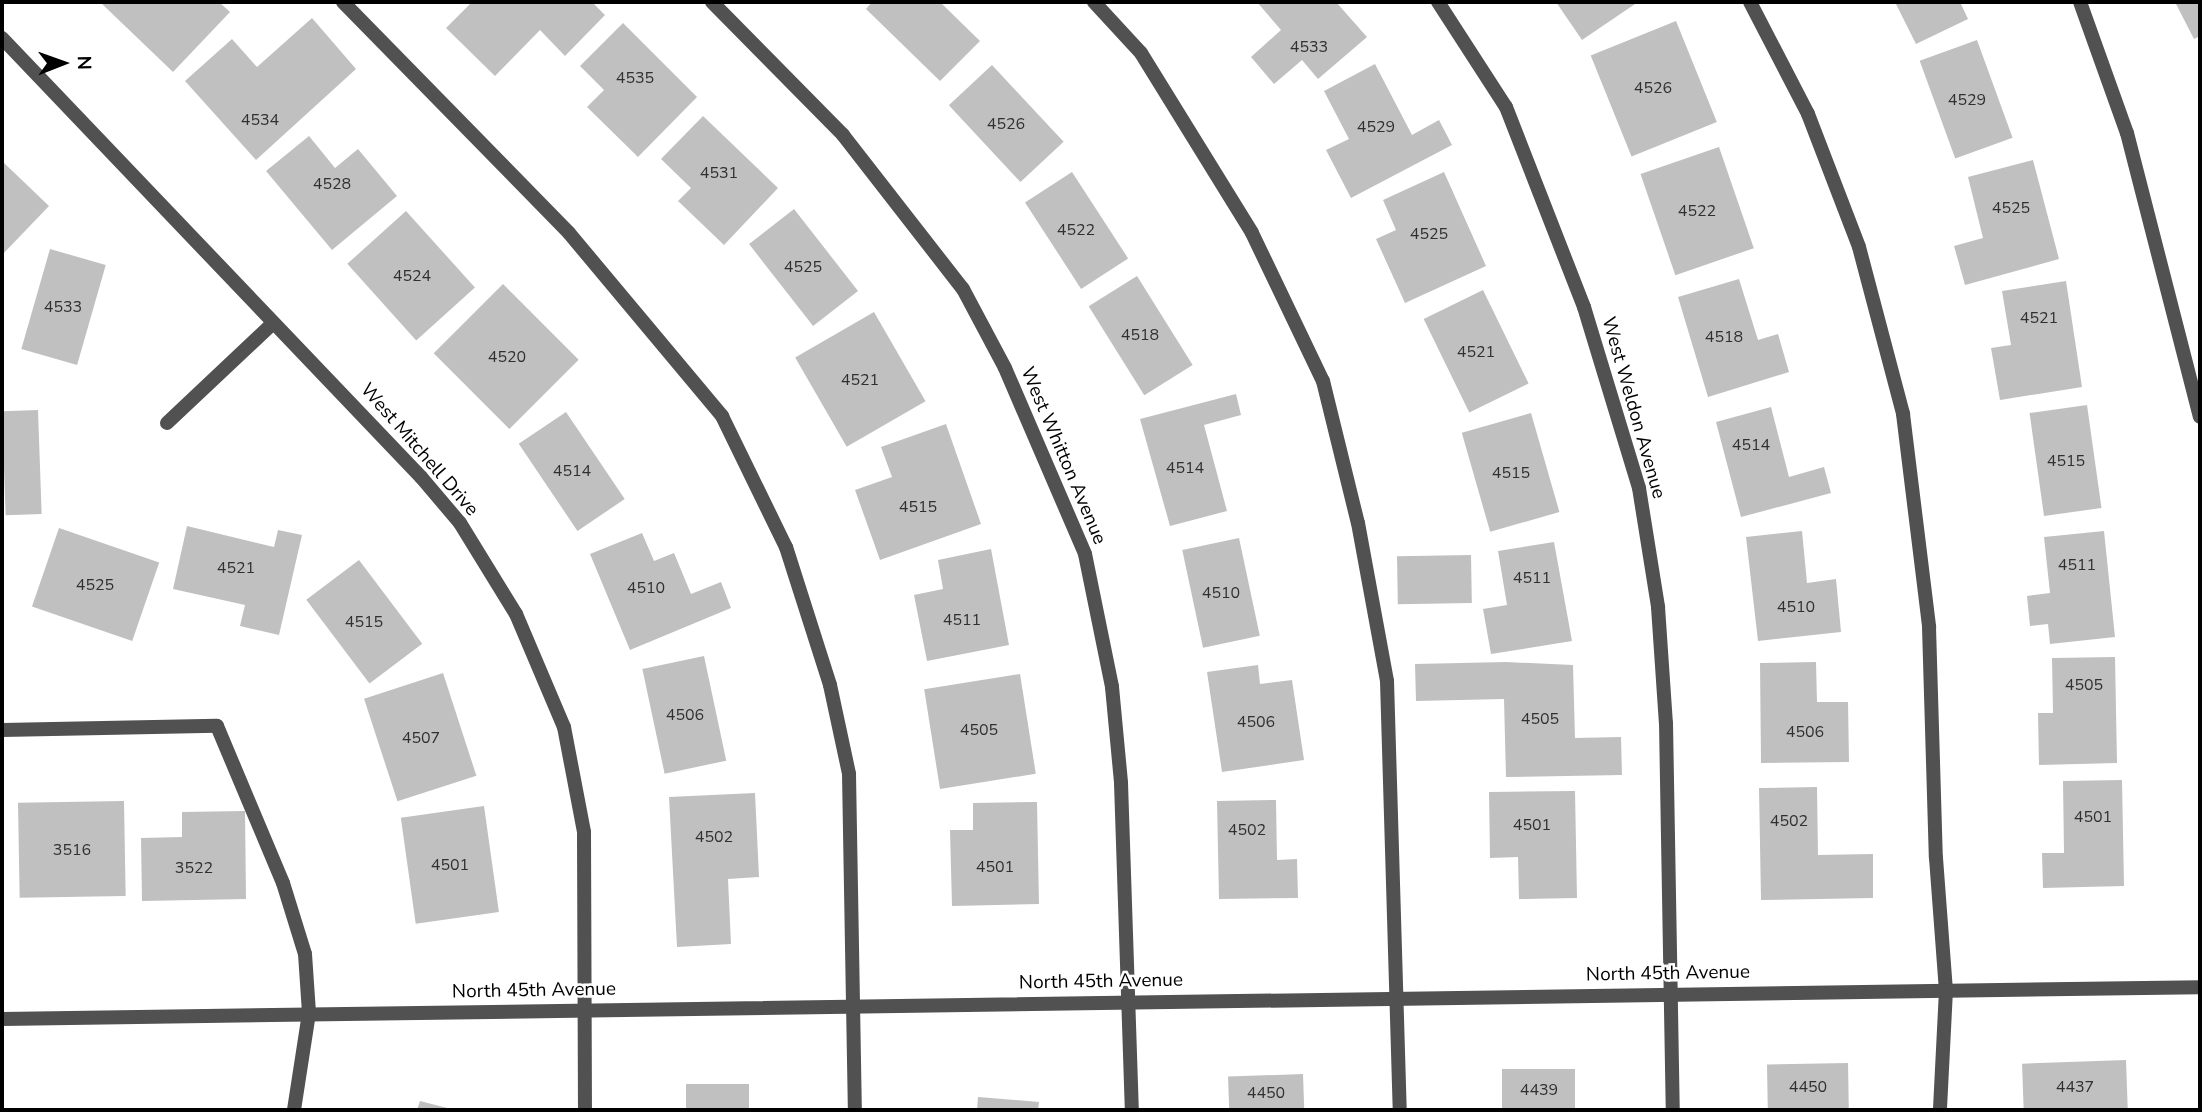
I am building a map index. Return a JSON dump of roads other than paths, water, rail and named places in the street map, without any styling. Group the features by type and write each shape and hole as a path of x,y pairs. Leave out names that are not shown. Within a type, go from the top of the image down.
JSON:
{"street":[{"path":"343,2 569,233 722,416 786,547 830,685 849,774 855,1110"},
{"name":"West Whitton Avenue","path":"712,2 843,135 963,289 1005,368 1085,554 1112,687 1120,769 1126,1000 1132,1110"},
{"path":"1094,2 1141,53 1252,233 1323,381 1358,523 1387,681 1400,1110"},
{"name":"West Weldon Avenue","path":"1438,2 1506,107 1584,307 1639,488 1658,607 1673,993 1673,1110"},
{"path":"1750,2 1808,114 1859,247 1903,414 1929,627 1936,858 1946,989 1940,1110"},
{"path":"2080,2 2127,133 2200,417"},
{"name":"West Mitchell Drive","path":"2,38 460,523 516,614 564,727 584,832 585,1110"},
{"path":"167,424 273,323"},
{"path":"2,730 217,726 283,883 305,954 309,1013 294,1110"},
{"name":"North 45th Avenue","path":"2,1019 1126,1000 2200,987"}]}
